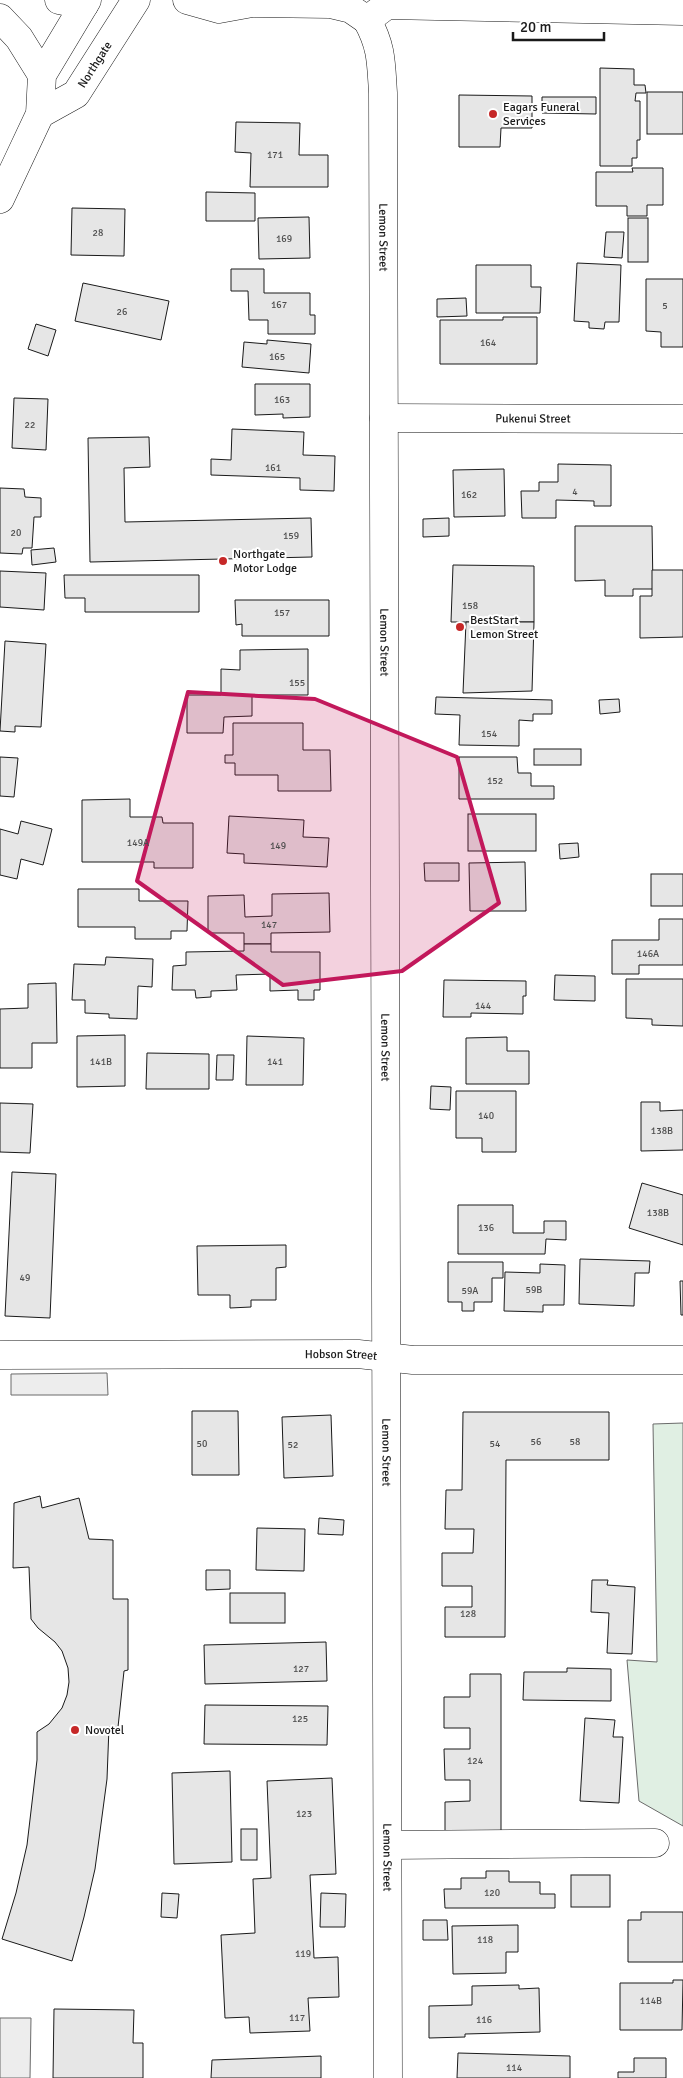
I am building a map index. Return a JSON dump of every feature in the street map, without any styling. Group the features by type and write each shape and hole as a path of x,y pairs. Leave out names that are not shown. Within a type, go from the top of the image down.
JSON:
{"main road":[{"name":"Northgate","path":"40,114 76,94 136,0"},
{"path":"187,0 219,9 250,2 330,4 351,9 366,20 387,5 683,11"},
{"path":"0,199 40,114 42,75 77,2"},
{"path":"0,18 30,54 42,75"},
{"name":"Lemon Street","path":"366,20 376,37 381,58 384,418 388,2078"},
{"name":"Pukenui Street","path":"384,418 683,419"},
{"name":"Hobson Street","path":"0,1355 358,1354 413,1360 683,1360"},
{"path":"388,1845 655,1843"}],"highlighted area":[{"path":"188,692 315,699 457,757 499,903 402,971 283,985 137,881"}],"green space":[{"path":"683,1423 683,1826 639,1801 627,1660 657,1662 653,1424"}],"shaded area":[{"path":"107,1373 108,1395 11,1395 11,1374"},
{"path":"0,2018 31,2018 30,2078 0,2078"}],"building":[{"path":"600,68 634,69 634,85 645,85 646,93 636,93 635,101 640,101 640,140 637,140 637,158 632,158 632,166 600,166"},
{"path":"647,92 683,92 683,134 647,134"},
{"path":"459,95 532,96 532,128 501,128 500,147 459,147"},
{"path":"542,97 596,97 596,114 542,113"},
{"path":"236,122 300,123 299,155 328,155 328,187 250,187 251,153 235,152"},
{"path":"632,168 663,168 663,205 647,205 647,216 627,216 627,206 596,206 596,172 633,172"},
{"path":"206,192 255,193 255,221 206,221"},
{"path":"72,208 125,209 124,256 71,255"},
{"path":"309,217 310,258 259,259 258,218"},
{"path":"628,218 648,218 648,262 628,262"},
{"path":"606,232 624,232 622,258 604,257"},
{"path":"577,263 621,265 619,322 605,322 604,329 589,328 589,322 574,321"},
{"path":"476,265 531,265 531,287 541,287 540,313 476,313"},
{"path":"231,269 264,269 264,293 310,293 310,315 315,315 315,334 268,334 268,320 249,320 248,291 231,291"},
{"path":"646,279 683,279 683,347 661,347 661,332 646,331"},
{"path":"83,283 169,301 161,340 75,321"},
{"path":"466,298 467,316 437,317 437,299"},
{"path":"503,317 537,317 537,364 440,364 440,320 503,320"},
{"path":"36,324 56,330 48,356 28,349"},
{"path":"267,340 311,344 309,373 242,367 244,342 267,344"},
{"path":"255,384 310,384 310,417 283,418 283,414 255,415"},
{"path":"14,398 48,399 46,450 12,448"},
{"path":"232,429 304,432 303,455 335,456 334,491 300,490 300,478 211,475 211,459 231,460"},
{"path":"149,437 150,467 124,468 125,522 311,518 312,557 90,562 88,438"},
{"path":"558,464 611,465 611,506 594,506 594,501 556,500 556,518 522,518 521,491 539,491 539,482 558,482"},
{"path":"504,469 505,516 454,517 453,470"},
{"path":"0,488 24,489 25,497 41,498 41,517 34,517 32,548 23,548 22,554 0,553"},
{"path":"449,518 449,536 423,537 423,519"},
{"path":"575,526 652,526 653,589 633,589 633,596 605,596 605,580 575,581"},
{"path":"54,548 56,562 32,565 31,550"},
{"path":"453,565 534,566 534,622 451,622"},
{"path":"652,570 683,570 683,637 640,638 640,596 652,596"},
{"path":"0,571 46,573 44,610 0,607"},
{"path":"64,575 199,575 199,612 85,612 85,598 65,598"},
{"path":"235,600 329,600 329,636 242,636 242,624 236,625"},
{"path":"466,622 534,622 532,691 463,693"},
{"path":"5,641 46,644 41,727 15,726 15,732 0,731"},
{"path":"308,649 308,695 252,695 252,716 224,717 223,733 187,733 187,695 221,695 221,669 240,670 240,650"},
{"path":"436,697 552,700 552,714 533,714 533,721 519,720 519,746 459,745 460,715 435,714"},
{"path":"619,699 620,712 600,714 599,700"},
{"path":"233,723 303,723 303,750 330,750 331,791 278,791 278,775 235,775 235,763 225,763 225,755 233,755"},
{"path":"534,749 581,749 581,765 534,765"},
{"path":"0,757 18,758 14,797 0,796"},
{"path":"459,757 517,757 518,773 531,773 531,786 554,786 554,799 459,799"},
{"path":"130,799 130,817 162,817 163,823 193,823 193,868 154,868 154,862 82,862 82,800"},
{"path":"468,814 536,814 536,851 468,851"},
{"path":"229,816 304,820 303,837 329,838 327,867 244,863 244,854 227,853"},
{"path":"21,821 52,829 43,865 21,859 17,879 0,875 0,829 18,834"},
{"path":"578,843 579,857 560,859 559,844"},
{"path":"525,862 526,911 470,911 469,863"},
{"path":"424,863 459,863 459,881 425,881"},
{"path":"651,874 683,874 683,906 651,906"},
{"path":"78,889 139,889 139,901 188,901 187,931 171,931 171,939 135,939 135,927 78,927"},
{"path":"329,893 330,932 271,933 271,944 244,944 244,933 208,933 208,896 244,895 245,917 272,916 272,894"},
{"path":"659,919 683,919 683,965 639,965 639,974 612,974 612,940 659,940"},
{"path":"244,944 271,944 271,952 320,952 320,990 314,990 314,1000 298,1000 298,990 270,991 270,974 236,975 237,990 211,991 211,997 196,998 195,990 172,990 173,966 186,965 186,952 244,951"},
{"path":"106,957 153,959 152,987 138,986 137,1019 109,1018 109,1014 85,1013 85,1000 72,1000 74,964 105,965"},
{"path":"555,975 595,976 595,1001 554,1000"},
{"path":"626,979 683,979 683,1026 652,1025 652,1019 626,1018"},
{"path":"444,980 526,981 526,996 523,996 523,1014 471,1013 471,1017 443,1017"},
{"path":"56,983 57,1043 32,1043 32,1068 0,1068 0,1009 28,1008 28,984"},
{"path":"125,1035 125,1086 77,1087 77,1036"},
{"path":"247,1036 304,1038 303,1085 246,1085"},
{"path":"507,1037 507,1051 529,1051 529,1084 466,1084 466,1038"},
{"path":"147,1053 209,1054 209,1089 146,1089"},
{"path":"217,1055 234,1055 233,1080 216,1080"},
{"path":"431,1086 451,1087 450,1110 430,1109"},
{"path":"456,1091 516,1091 516,1152 482,1152 482,1138 456,1138"},
{"path":"641,1102 660,1102 660,1111 683,1110 683,1150 641,1151"},
{"path":"0,1103 33,1104 30,1153 0,1152"},
{"path":"12,1172 56,1174 50,1318 5,1316"},
{"path":"642,1183 683,1195 683,1245 629,1228"},
{"path":"458,1205 513,1205 513,1233 544,1233 544,1221 566,1221 566,1240 546,1239 545,1254 458,1254"},
{"path":"286,1245 286,1267 276,1268 276,1300 251,1300 251,1307 230,1308 230,1295 198,1295 197,1246"},
{"path":"580,1259 650,1261 649,1273 635,1273 634,1306 579,1304"},
{"path":"448,1262 503,1262 503,1278 492,1278 492,1302 474,1302 474,1311 462,1311 462,1302 448,1302"},
{"path":"540,1264 565,1265 564,1305 543,1305 543,1312 504,1311 505,1272 540,1273"},
{"path":"680,1281 683,1281 683,1315 681,1315"},
{"path":"192,1411 238,1411 239,1475 192,1475"},
{"path":"463,1412 609,1412 609,1460 506,1460 505,1637 445,1637 445,1607 472,1607 472,1586 442,1586 442,1553 473,1553 474,1529 445,1529 446,1490 462,1490"},
{"path":"331,1415 333,1476 284,1478 282,1417"},
{"name":"Novotel","path":"40,1496 42,1508 79,1498 89,1539 113,1540 113,1599 128,1599 128,1670 124,1671 118,1727 109,1727 107,1779 95,1869 72,1961 2,1939 16,1893 27,1845 37,1760 37,1732 49,1724 62,1708 69,1682 68,1668 62,1651 31,1619 29,1567 13,1568 14,1503"},
{"path":"319,1518 344,1520 343,1535 318,1534"},
{"path":"257,1528 305,1529 304,1571 256,1570"},
{"path":"206,1570 230,1570 230,1589 206,1590"},
{"path":"592,1580 608,1580 607,1585 635,1587 632,1654 607,1653 609,1613 591,1612"},
{"path":"230,1593 285,1593 285,1623 230,1623"},
{"path":"326,1642 327,1681 205,1684 204,1645"},
{"path":"567,1668 611,1669 611,1701 523,1700 524,1672 567,1672"},
{"path":"470,1674 501,1674 501,1832 445,1833 445,1802 470,1801 470,1780 445,1780 444,1749 470,1749 470,1728 444,1728 444,1697 470,1697"},
{"path":"205,1705 328,1706 327,1745 204,1744"},
{"path":"585,1718 615,1720 613,1737 623,1737 619,1803 580,1801"},
{"path":"230,1771 232,1862 174,1864 172,1773"},
{"path":"332,1778 336,1874 310,1875 314,1958 338,1957 339,1997 308,1998 310,2031 250,2033 249,2017 225,2018 221,1935 255,1933 253,1879 271,1878 267,1781"},
{"path":"241,1829 257,1829 257,1860 241,1860"},
{"path":"486,1871 509,1871 509,1882 540,1882 540,1894 555,1894 555,1908 445,1908 444,1889 461,1889 461,1878 486,1878"},
{"path":"571,1875 610,1875 610,1907 571,1907"},
{"path":"162,1893 179,1894 177,1918 161,1917"},
{"path":"321,1893 346,1894 345,1927 320,1927"},
{"path":"641,1912 683,1912 683,1962 628,1962 628,1920 641,1920"},
{"path":"423,1920 447,1920 448,1940 423,1940"},
{"path":"518,1925 518,1952 506,1952 506,1973 453,1974 452,1926"},
{"path":"673,1980 683,1980 682,2030 620,2030 620,1983 673,1983"},
{"path":"519,1985 519,1989 539,1988 540,2032 465,2034 465,2037 429,2038 429,2006 472,2005 472,1986"},
{"path":"54,2009 134,2010 133,2043 143,2043 143,2078 53,2078"},
{"path":"458,2053 570,2056 570,2078 457,2078"},
{"path":"321,2056 321,2078 211,2078 212,2060"},
{"path":"634,2058 666,2058 666,2078 618,2078 618,2072 634,2072"}],"place":[{"name":"Eagars Funeral Services","path":"493,114"},
{"name":"Northgate Motor Lodge","path":"223,561"},
{"name":"BestStart Lemon Street","path":"460,627"},
{"name":"Novotel","path":"75,1730"}]}
